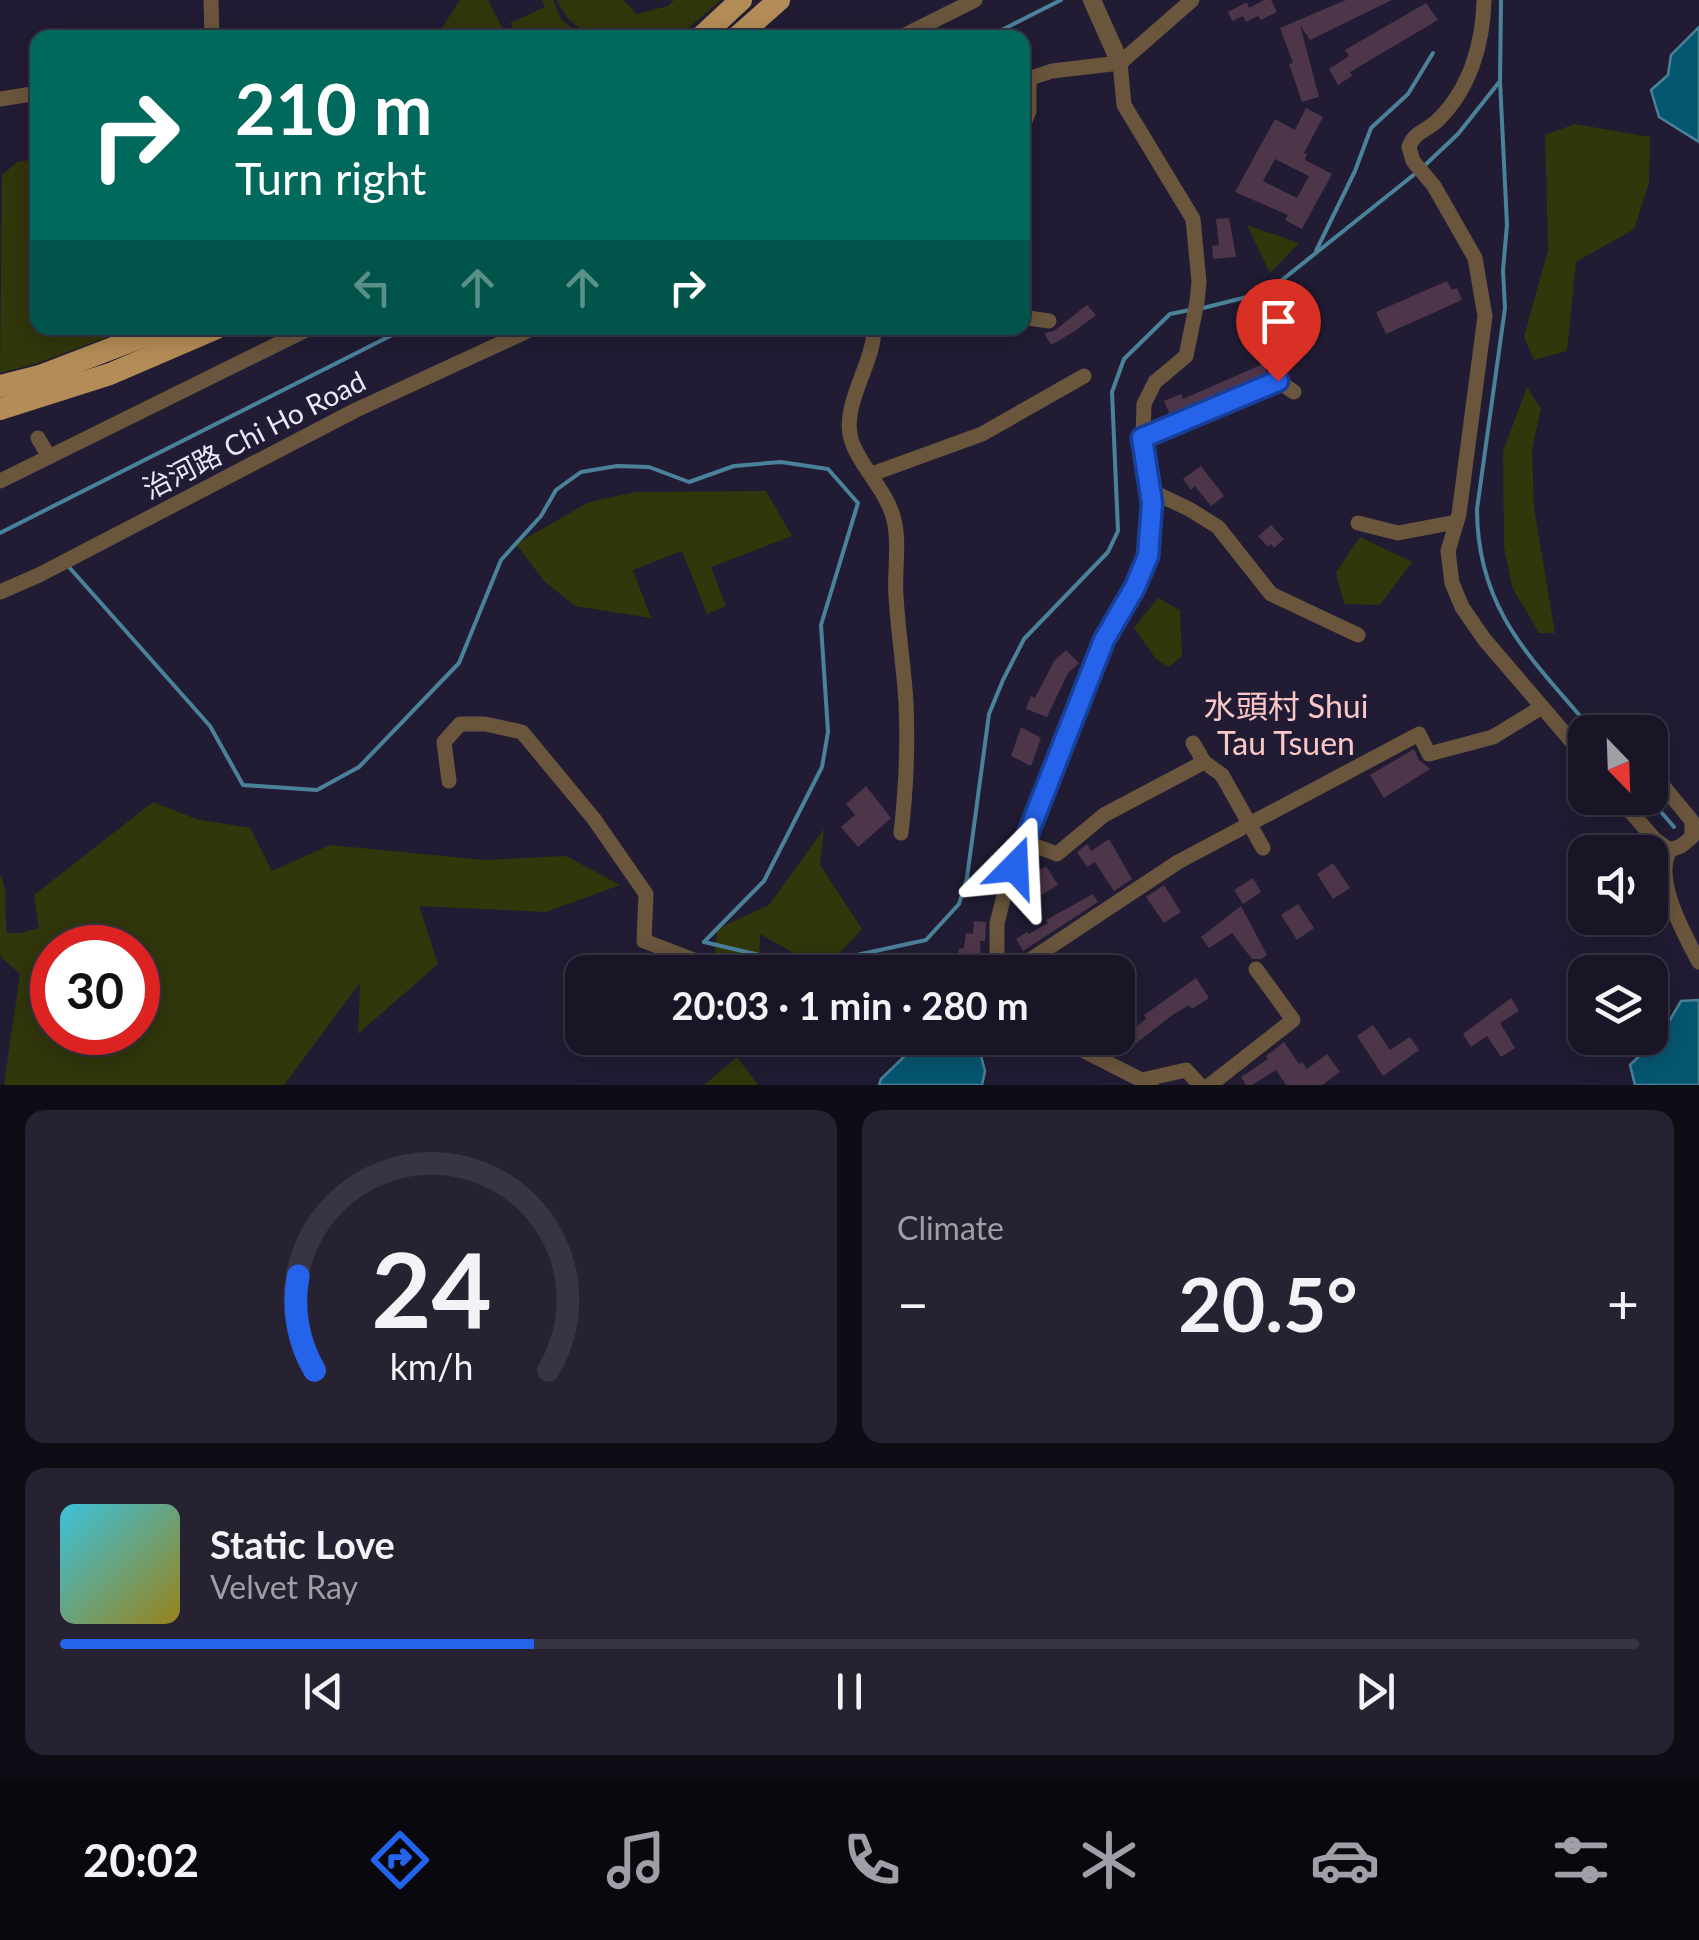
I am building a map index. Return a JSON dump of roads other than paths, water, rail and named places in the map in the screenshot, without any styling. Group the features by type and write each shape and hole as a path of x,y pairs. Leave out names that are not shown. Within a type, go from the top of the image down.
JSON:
{"main road":[{"path":"709,30 741,0"},
{"path":"745,30 779,0"},
{"path":"0,386 40,376 147,335"},
{"path":"0,409 110,374 200,335"}],"street":[{"path":"211,0 212,30"},
{"path":"915,30 975,0"},
{"path":"998,955 999,913 1025,842 1104,640 1145,564 1150,538 1150,491 1142,438 1146,397 1155,382 1186,356 1199,282 1193,219 1124,105 1120,62 1092,0"},
{"path":"1030,79 1052,71 1120,62 1192,0"},
{"path":"1484,0 1480,42 1460,92 1436,123 1411,140 1409,147 1413,162 1434,186 1475,258 1484,316 1456,522 1448,551 1452,583 1462,608 1568,737"},
{"path":"0,99 30,95"},
{"path":"1030,318 1050,320"},
{"path":"0,481 296,335"},
{"name":"治河路 Chi Ho Road","path":"0,592 392,393 519,335"},
{"path":"874,335 850,422 851,440 894,518 897,542 896,594 907,760 901,834"},
{"path":"872,474 982,434 1084,376"},
{"path":"1142,438 1278,381 1294,392"},
{"path":"38,438 48,456"},
{"path":"1150,491 1218,527 1272,594 1358,635"},
{"path":"1358,524 1398,533 1456,522"},
{"path":"1038,955 1178,862 1419,734 1428,754 1494,737 1542,707"},
{"path":"449,781 444,742 460,724 484,724 522,732 605,834 646,894 644,941 681,955"},
{"path":"1193,743 1204,762 1222,776 1263,848"},
{"path":"1025,842 1057,854 1104,815 1204,762"},
{"path":"1668,792 1692,821 1692,837 1670,850 1663,861 1664,874 1679,923 1699,962"},
{"path":"1635,815 1670,850"},
{"path":"1210,1085 1293,1020 1256,969"},
{"path":"1093,1055 1146,1082 1186,1070 1200,1085"}],"water":[{"path":"1699,27 1699,142 1659,117 1651,90 1668,75 1671,55"},
{"path":"1699,1000 1699,1085 1635,1085 1630,1065 1640,1055 1668,1055 1668,1023 1681,1001"},
{"path":"906,1055 981,1055 985,1071 982,1085 879,1085"}],"waterway":[{"path":"1002,30 1061,0"},
{"path":"1501,0 1500,81 1507,225 1505,308 1477,509 1480,545 1487,577 1513,632 1579,715"},
{"path":"1316,251 1371,128 1408,94 1433,53"},
{"path":"1423,167 1458,134 1500,81"},
{"path":"1199,309 1267,292 1416,173"},
{"path":"704,942 806,966 926,940 959,904 967,878 989,714 1003,680 1024,639 1108,552 1118,531 1112,392 1124,359 1170,314 1190,310"},
{"path":"0,533 392,335"},
{"path":"69,567 210,726 243,785 317,790 359,767 459,663 501,560 541,516 556,490 581,472 617,466 649,467 689,482 734,466 781,462 828,469 858,503 821,625 828,732 822,767 764,881 704,942"},
{"path":"1664,815 1674,827"}],"district":[{"name":"水頭村 Shui Tau Tsuen","path":"1286,726"}]}
